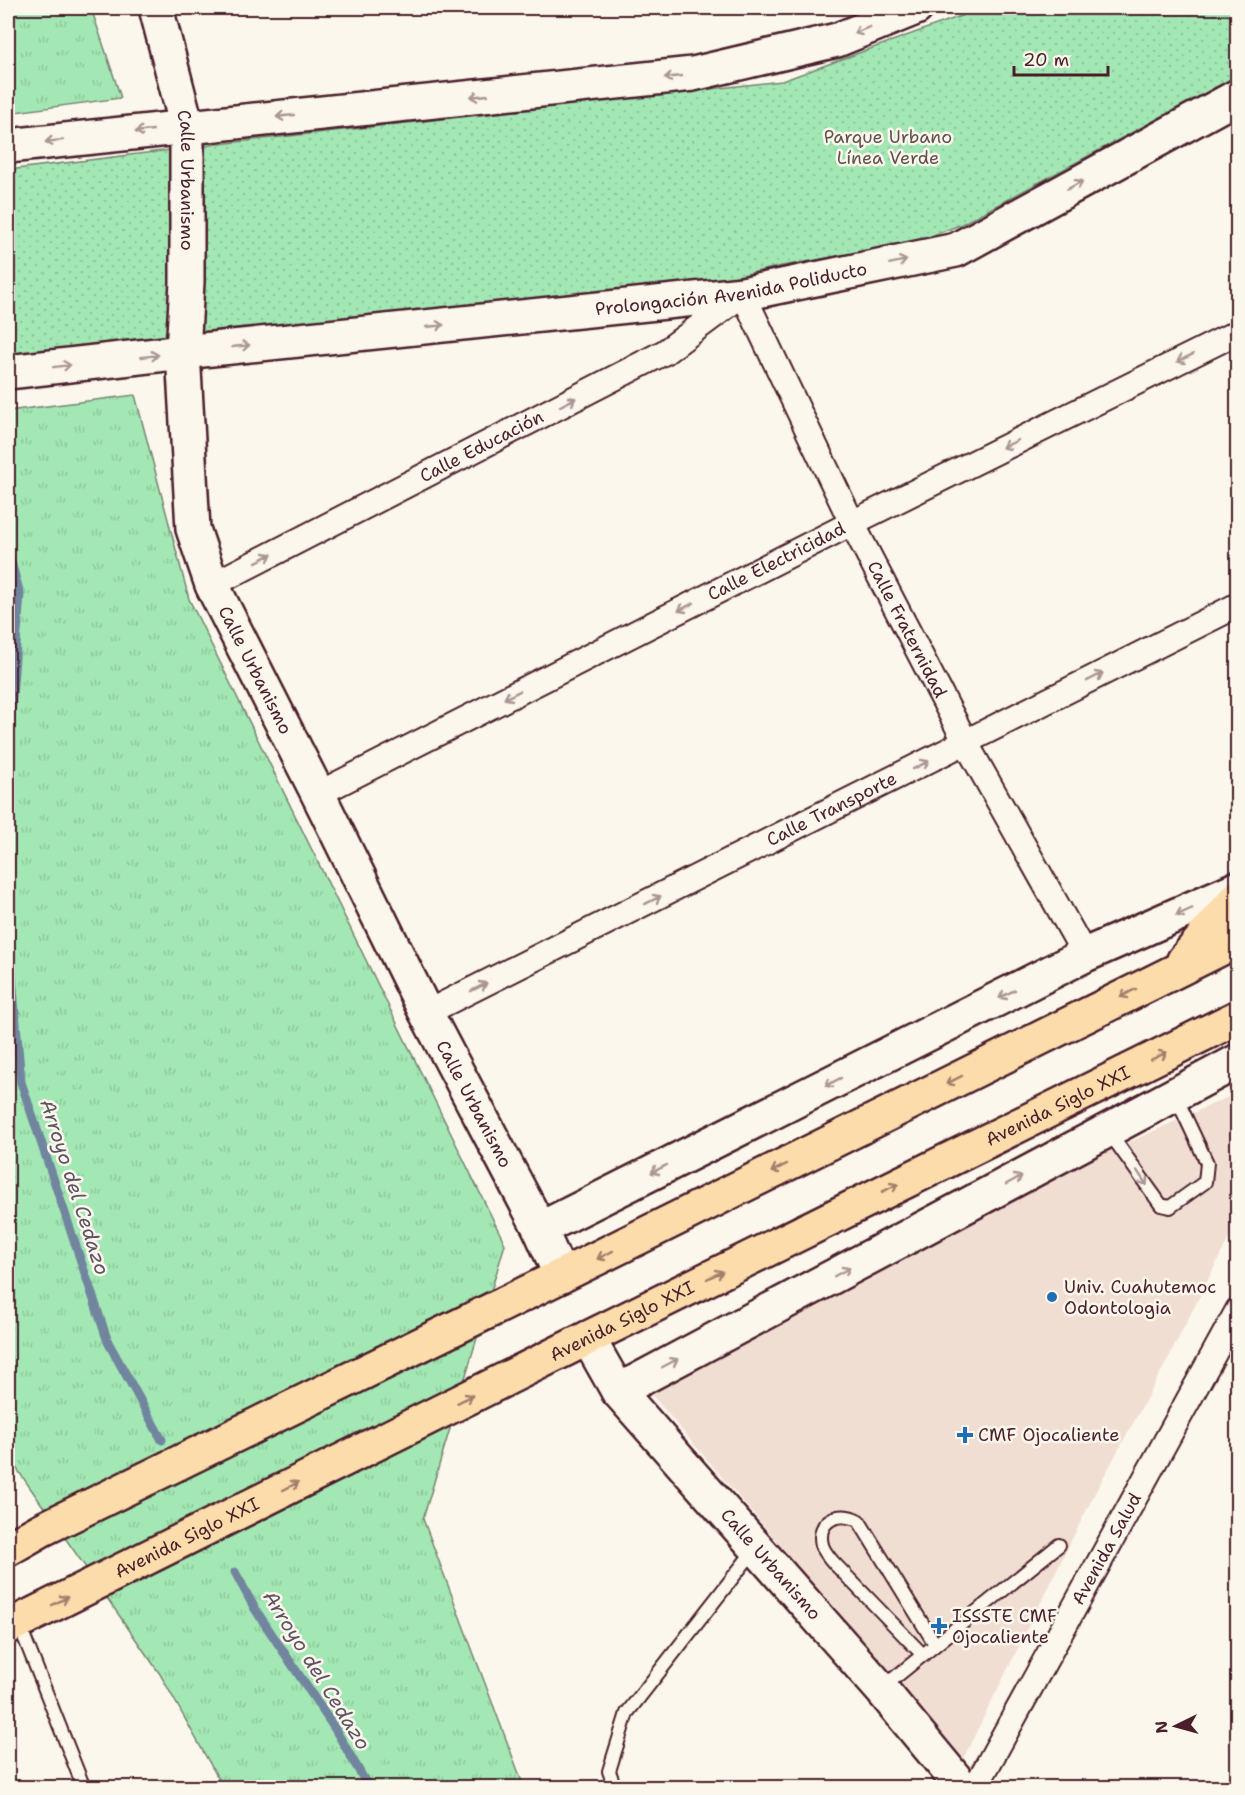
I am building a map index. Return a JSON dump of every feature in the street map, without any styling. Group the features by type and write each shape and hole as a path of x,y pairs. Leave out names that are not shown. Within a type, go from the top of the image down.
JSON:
{"highway":[{"path":"1175,970 1238,897"},
{"path":"8,1549 41,1530 561,1276 1238,940"},
{"name":"Avenida Siglo XXI","path":"13,1625 1238,1017"},
{"path":"8,1538 41,1530"}],"street":[{"name":"Calle Urbanismo","path":"156,8 187,127 187,282 183,352 193,529 212,585 426,1014 540,1229 561,1276"},
{"path":"8,146 693,75 837,40 916,8"},
{"name":"Prolongación Avenida Poliducto","path":"8,372 743,294 956,250 1238,96"},
{"name":"Calle Fraternidad","path":"743,294 852,523 966,743 1085,955"},
{"name":"Calle Educación","path":"212,585 665,352 743,294"},
{"name":"Calle Electricidad","path":"318,794 852,523 1238,332"},
{"name":"Calle Transporte","path":"426,1014 1238,605"},
{"path":"540,1229 1085,955 1238,888"},
{"path":"618,1390 1238,1061"},
{"name":"Avenida Salud","path":"975,1788 1238,1310"},
{"name":"Calle Urbanismo","path":"588,1338 618,1390 881,1689 963,1788"}],"lane":[{"path":"1107,1130 1161,1205 1170,1207 1205,1182 1207,1163 1175,1095"},
{"path":"923,1655 822,1548 821,1535 826,1522 839,1516 850,1516 859,1521 935,1644"},
{"path":"881,1689 1059,1545"},
{"path":"615,1788 609,1772 627,1713 756,1548"},
{"path":"13,1625 84,1788"}],"shaded area":[{"name":"ISSSTE CMF Ojocaliente","path":"1237,1093 1237,1222 1169,1357 1095,1493 963,1759 651,1394 935,1237 1057,1175"}],"green space":[{"path":"8,8 91,8 121,98 8,113"},
{"name":"Parque Urbano Línea Verde","path":"983,8 1237,8 1237,76 960,225 910,244 782,266 707,283 409,311 8,356 8,170 782,81"},
{"path":"135,395 189,599 505,1244 423,1519 524,1787 223,1787 160,1674 8,1456 8,411"}],"waterway":[{"name":"Arroyo del Cedazo","path":"8,551 20,594 8,748"},
{"name":"Arroyo del Cedazo","path":"8,930 21,1082 108,1342 162,1440"},
{"name":"Arroyo del Cedazo","path":"235,1572 255,1609 335,1729 369,1788"}],"place":[{"name":"Univ. Cuahutemoc Odontologia","path":"1052,1297"},
{"name":"CMF Ojocaliente","path":"965,1435"},
{"name":"ISSSTE CMF Ojocaliente","path":"939,1626"}]}
